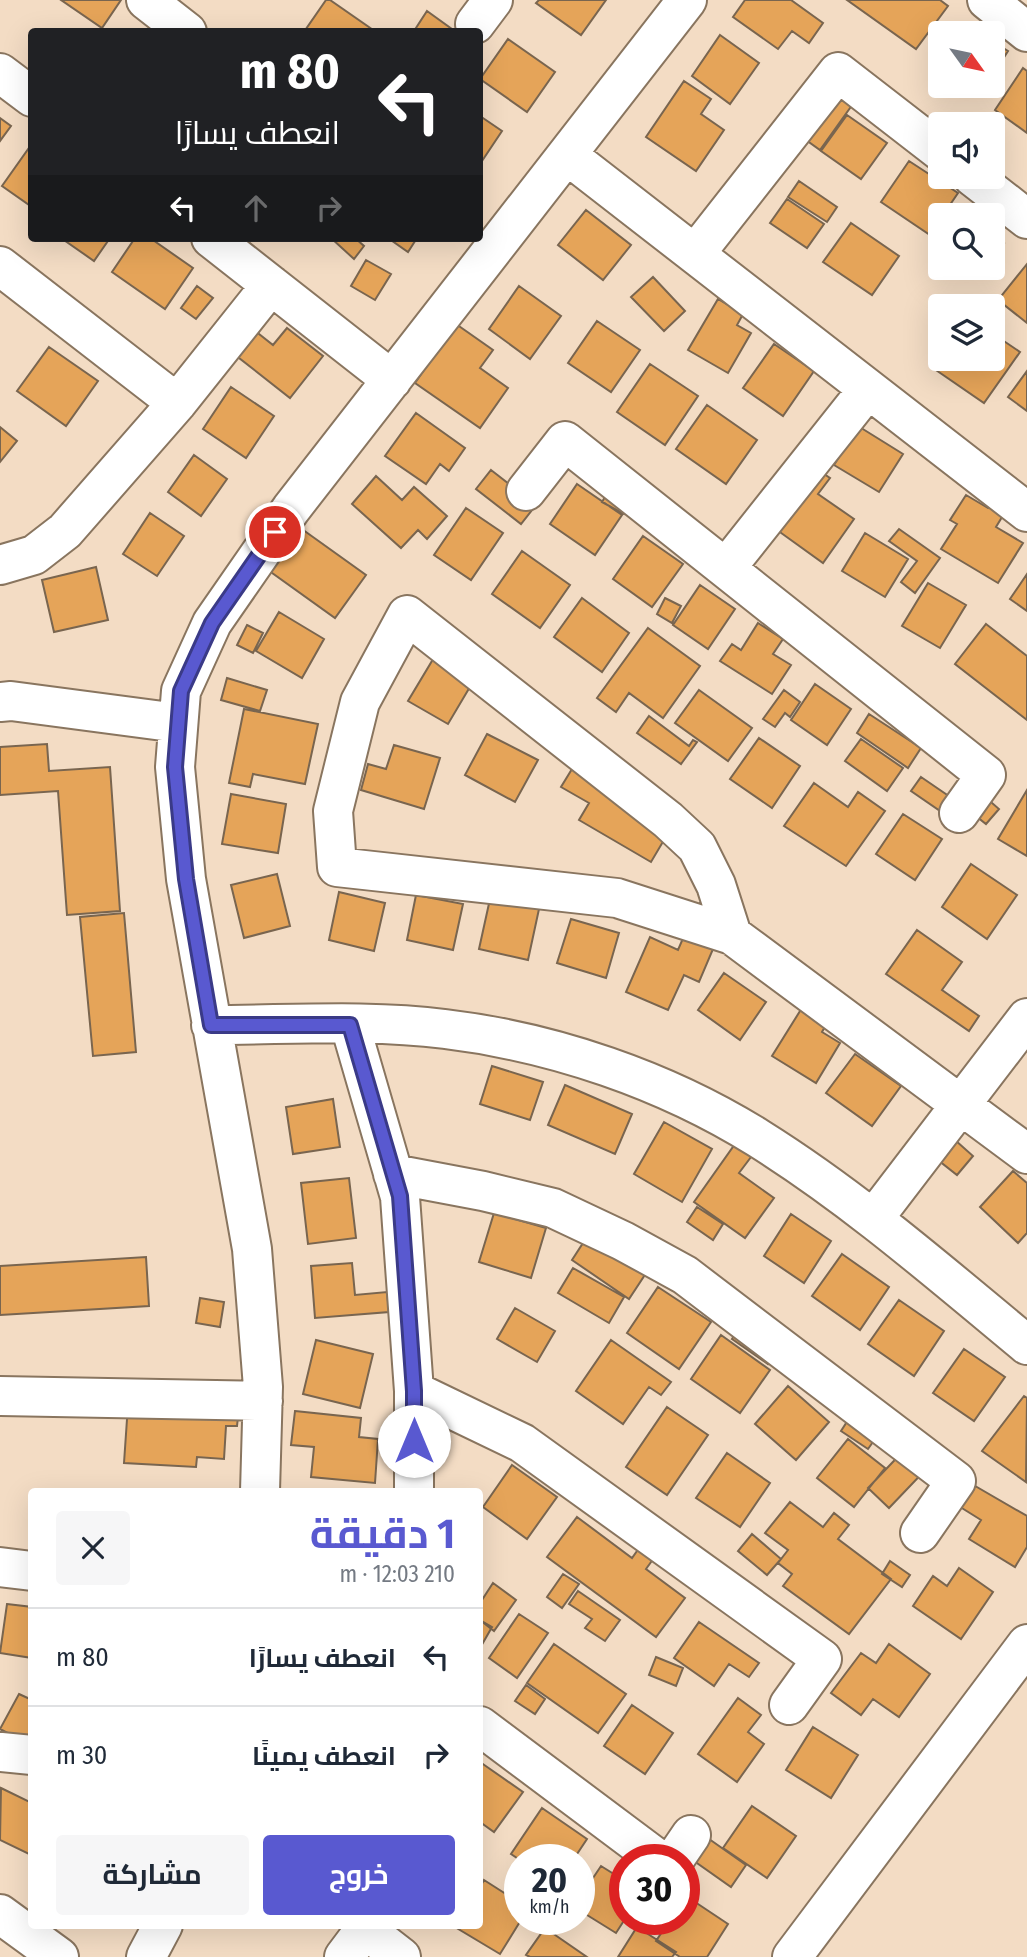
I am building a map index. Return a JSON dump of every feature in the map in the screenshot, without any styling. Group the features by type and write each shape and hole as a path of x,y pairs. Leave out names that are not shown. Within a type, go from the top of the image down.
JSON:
{"street":[{"path":"146,0 182,28"},
{"path":"260,1488 263,1401 252,1249 186,879 175,767 181,691 212,623 291,509 687,0"},
{"path":"987,0 1027,32"},
{"path":"695,254 838,72 928,142"},
{"path":"0,73 28,94"},
{"path":"567,155 1027,512"},
{"path":"988,189 1027,219"},
{"path":"216,242 392,380"},
{"path":"0,266 177,403"},
{"path":"0,565 34,555 65,531 177,403 271,285"},
{"path":"726,568 868,389"},
{"path":"526,491 565,440 986,775 959,813"},
{"path":"732,935 716,885 697,847 668,820 407,615 360,702 333,811 337,867 617,898 732,935 1027,1154"},
{"path":"0,702 11,701 178,723"},
{"path":"874,1218 1027,1018"},
{"path":"211,1025 350,1025 444,1029 517,1042 595,1063 671,1091 757,1137 874,1218 1027,1345"},
{"path":"350,1025 400,1196 414,1391 414,1488"},
{"path":"393,1174 484,1191 553,1208 623,1241 685,1275 956,1481 919,1533"},
{"path":"414,1391 522,1443 822,1659 789,1705"},
{"path":"0,1396 263,1401"},
{"path":"0,1567 28,1570"},
{"path":"792,1957 1027,1644"},
{"path":"483,1729 637,1844"},
{"path":"0,1915 59,1957"},
{"path":"146,1957 161,1929"},
{"path":"344,1957 365,1929 401,1957"}],"building":[{"path":"61,0 121,0 102,28"},
{"path":"326,0 330,0 370,28 307,28"},
{"path":"539,0 606,0 581,35 536,3"},
{"path":"745,0 791,0 823,23 809,43 792,31 778,49 733,17"},
{"path":"847,0 940,0 948,6 937,21 928,21 928,33 916,49"},
{"path":"427,11 450,28 416,28"},
{"path":"720,35 759,63 730,104 692,76"},
{"path":"508,39 555,72 527,112 483,81 483,75"},
{"path":"1023,68 1027,71 1027,133 1005,117 1005,112 995,110"},
{"path":"836,76 860,94 820,150 795,132"},
{"path":"684,81 711,99 701,114 724,130 696,171 646,137"},
{"path":"847,115 887,143 861,179 821,151"},
{"path":"0,118 11,126 0,141"},
{"path":"483,118 502,131 483,160"},
{"path":"28,149 28,204 2,186"},
{"path":"909,161 928,173 928,189 952,189 958,193 951,203 928,203 928,234 881,202"},
{"path":"799,181 837,207 827,222 788,197"},
{"path":"787,199 824,224 807,248 770,223"},
{"path":"586,210 631,245 603,280 558,245"},
{"path":"851,223 899,256 872,295 823,262"},
{"path":"67,242 107,242 94,261"},
{"path":"132,242 156,242 193,268 165,309 112,272"},
{"path":"335,242 360,242 364,246 354,259"},
{"path":"394,242 414,242 408,252"},
{"path":"366,260 391,274 375,300 351,286"},
{"path":"1027,264 1027,323 1005,306 1005,294 1003,294"},
{"path":"653,277 685,311 664,331 631,297"},
{"path":"197,286 213,298 196,319 181,308"},
{"path":"519,286 561,316 530,359 489,329"},
{"path":"718,299 743,314 737,325 751,333 728,373 688,350"},
{"path":"597,321 640,350 611,392 568,363"},
{"path":"456,324 493,350 480,368 508,388 480,428 415,383"},
{"path":"287,328 323,356 290,398 234,354 254,330 273,345"},
{"path":"1005,342 1020,352 984,403 937,371 1005,371"},
{"path":"774,344 814,371 783,416 743,388"},
{"path":"49,347 98,381 66,426 17,391"},
{"path":"650,364 698,396 665,445 617,412"},
{"path":"1027,371 1027,411 1008,397"},
{"path":"231,387 274,416 246,458 203,429"},
{"path":"707,405 757,440 726,484 676,449"},
{"path":"416,413 465,448 449,471 440,464 426,484 385,456"},
{"path":"858,426 903,454 879,492 834,465"},
{"path":"0,427 17,441 0,462"},
{"path":"194,455 227,479 201,516 168,492"},
{"path":"806,462 830,478 818,494 854,519 823,563 777,530"},
{"path":"491,470 536,505 521,524 476,489"},
{"path":"376,476 402,500 414,487 447,516 427,539 418,530 401,548 352,504"},
{"path":"613,483 635,495 624,514 602,502"},
{"path":"577,484 622,515 595,555 550,524"},
{"path":"1000,491 1013,499 996,527 1023,543 998,583 941,549 957,524 950,520 966,495 988,508"},
{"path":"466,508 503,533 471,580 434,555"},
{"path":"150,513 184,536 157,576 123,554"},
{"path":"299,527 366,575 335,618 268,570"},
{"path":"899,529 940,558 915,593 901,582 917,561 889,541"},
{"path":"865,533 908,559 885,597 842,571"},
{"path":"643,536 683,564 652,607 613,579"},
{"path":"522,551 570,585 540,628 492,594"},
{"path":"96,567 108,620 54,632 42,580"},
{"path":"1027,574 1027,611 1010,599"},
{"path":"928,583 966,605 940,648 902,626"},
{"path":"700,585 735,609 708,649 673,625"},
{"path":"582,598 629,633 602,672 554,637"},
{"path":"665,598 681,606 672,623 657,614"},
{"path":"279,612 324,639 302,678 256,651"},
{"path":"758,623 783,639 773,654 791,665 772,694 720,661 732,644 741,650"},
{"path":"986,624 1027,656 1027,720 955,664"},
{"path":"247,625 263,633 253,653 237,645"},
{"path":"648,628 700,666 663,718 629,693 616,712 597,698"},
{"path":"435,656 474,680 448,724 408,701"},
{"path":"227,678 267,690 260,711 221,700"},
{"path":"815,684 851,709 827,745 791,720"},
{"path":"699,690 752,728 728,761 675,723"},
{"path":"784,690 800,702 790,717 785,713 775,727 763,719"},
{"path":"244,709 318,724 305,784 253,774 250,787 229,783"},
{"path":"869,714 921,748 908,768 857,733"},
{"path":"649,716 689,746 693,740 697,742 681,764 637,733"},
{"path":"487,734 538,760 515,802 465,775"},
{"path":"759,738 800,766 772,808 730,779"},
{"path":"861,739 903,768 887,791 845,761"},
{"path":"47,744 49,771 110,767 120,911 67,915 58,791 0,795 0,747"},
{"path":"394,745 440,758 424,809 361,790 368,764 386,769"},
{"path":"583,751 677,818 651,862 579,820 589,803 561,787"},
{"path":"921,777 956,801 946,815 911,791"},
{"path":"814,783 848,807 858,792 885,811 846,866 784,826"},
{"path":"1027,790 1027,856 998,839"},
{"path":"231,794 286,804 278,853 222,844"},
{"path":"984,796 999,809 986,824 971,812"},
{"path":"903,814 942,839 915,880 876,854"},
{"path":"971,864 1017,895 987,939 942,907"},
{"path":"277,874 290,926 244,938 231,885"},
{"path":"339,892 385,903 374,951 329,940"},
{"path":"416,895 463,904 453,950 407,940"},
{"path":"490,899 539,909 528,960 479,949"},
{"path":"124,913 136,1052 93,1056 80,917"},
{"path":"571,919 619,933 606,978 557,963"},
{"path":"687,929 716,942 699,982 684,975 668,1010 626,992 650,937 678,950"},
{"path":"917,930 962,962 942,990 979,1016 969,1031 886,974"},
{"path":"724,973 766,1002 740,1040 698,1010"},
{"path":"805,1003 830,1018 822,1032 840,1043 816,1083 772,1056"},
{"path":"855,1054 901,1086 872,1126 826,1093"},
{"path":"492,1066 543,1082 530,1120 480,1104"},
{"path":"565,1085 632,1114 615,1154 548,1125"},
{"path":"333,1099 340,1147 293,1154 286,1107"},
{"path":"664,1122 712,1149 682,1202 634,1174"},
{"path":"740,1137 757,1149 739,1173 774,1198 745,1238 694,1202"},
{"path":"955,1140 973,1156 957,1175 938,1160"},
{"path":"1013,1171 1027,1183 1027,1233 1018,1243 980,1207"},
{"path":"349,1178 356,1238 308,1244 301,1183"},
{"path":"697,1207 723,1224 713,1240 687,1222"},
{"path":"494,1213 546,1228 531,1278 479,1262"},
{"path":"791,1214 831,1241 804,1283 764,1256"},
{"path":"585,1240 656,1258 629,1299 572,1260"},
{"path":"842,1254 889,1287 860,1330 812,1296"},
{"path":"146,1257 149,1306 0,1315 0,1266"},
{"path":"352,1263 355,1295 387,1292 389,1312 315,1318 311,1266"},
{"path":"573,1268 624,1297 609,1323 558,1293"},
{"path":"658,1287 711,1322 679,1369 627,1333"},
{"path":"200,1298 224,1302 220,1327 196,1323"},
{"path":"899,1300 944,1331 914,1376 868,1344"},
{"path":"515,1308 555,1331 537,1362 497,1339"},
{"path":"740,1327 776,1353 768,1364 732,1339"},
{"path":"721,1335 770,1370 740,1413 691,1379"},
{"path":"316,1340 373,1354 360,1408 303,1394"},
{"path":"611,1340 671,1382 661,1395 649,1387 623,1424 576,1391"},
{"path":"964,1349 1005,1377 974,1421 933,1393"},
{"path":"788,1386 829,1422 796,1460 755,1424"},
{"path":"129,1390 240,1398 237,1426 226,1426 224,1459 197,1457 196,1467 124,1463"},
{"path":"1024,1396 1027,1398 1026,1482 982,1451"},
{"path":"667,1407 708,1435 667,1495 626,1467"},
{"path":"295,1411 361,1418 359,1437 378,1439 375,1483 311,1477 314,1447 291,1445"},
{"path":"852,1414 880,1432 868,1449 841,1431"},
{"path":"848,1439 885,1468 854,1507 817,1478"},
{"path":"911,1443 932,1463 889,1508 868,1488"},
{"path":"727,1453 770,1483 740,1527 696,1498"},
{"path":"512,1465 557,1497 527,1539 483,1507"},
{"path":"970,1483 1027,1516 1027,1547 1015,1567 969,1539 981,1520 957,1505"},
{"path":"790,1502 823,1527 834,1513 849,1525 838,1539 891,1579 849,1634 783,1586 792,1574 778,1563 788,1550 765,1533"},
{"path":"577,1517 632,1558 644,1541 659,1551 646,1569 685,1598 656,1637 547,1557"},
{"path":"752,1534 781,1559 767,1575 738,1551"},
{"path":"890,1561 910,1575 902,1587 882,1574"},
{"path":"959,1568 993,1592 961,1639 913,1606 933,1576 947,1586"},
{"path":"563,1574 579,1584 562,1608 547,1597"},
{"path":"493,1583 516,1600 494,1631 483,1622 483,1598"},
{"path":"578,1591 620,1620 605,1641 585,1628 592,1619 569,1604"},
{"path":"7,1604 28,1607 28,1657 0,1653"},
{"path":"519,1614 548,1633 517,1678 489,1658"},
{"path":"483,1622 492,1627 483,1643"},
{"path":"699,1622 759,1663 749,1677 729,1664 714,1686 674,1658"},
{"path":"554,1644 626,1694 598,1733 527,1683"},
{"path":"889,1644 930,1674 899,1717 873,1699 861,1715 831,1693 861,1653 876,1663"},
{"path":"656,1657 683,1668 676,1686 649,1675"},
{"path":"526,1685 545,1699 535,1714 515,1701"},
{"path":"19,1694 28,1698 28,1744 0,1729"},
{"path":"738,1698 761,1715 748,1732 764,1744 737,1782 698,1754"},
{"path":"632,1705 673,1733 645,1774 604,1746"},
{"path":"813,1727 858,1755 831,1798 786,1770"},
{"path":"483,1764 523,1792 494,1832 483,1824"},
{"path":"1,1788 28,1801 28,1854 0,1840"},
{"path":"752,1806 796,1836 767,1878 723,1848"},
{"path":"542,1808 587,1839 584,1844 518,1844"},
{"path":"702,1834 746,1865 731,1887 700,1865 700,1844 695,1844"},
{"path":"601,1866 609,1871 609,1929 595,1920 595,1875"},
{"path":"484,1880 504,1893 504,1935 512,1935 500,1954 458,1929 483,1929"},
{"path":"700,1905 728,1924 707,1957 680,1957 656,1941 660,1935 700,1935"},
{"path":"540,1935 555,1935 587,1957 530,1957 526,1955"},
{"path":"632,1935 649,1935 676,1952 672,1957 618,1957"}],"route":[{"path":"275,532 212,623 181,691 175,767 186,879 211,1025 350,1025 400,1196 414,1391 414,1441"}]}
